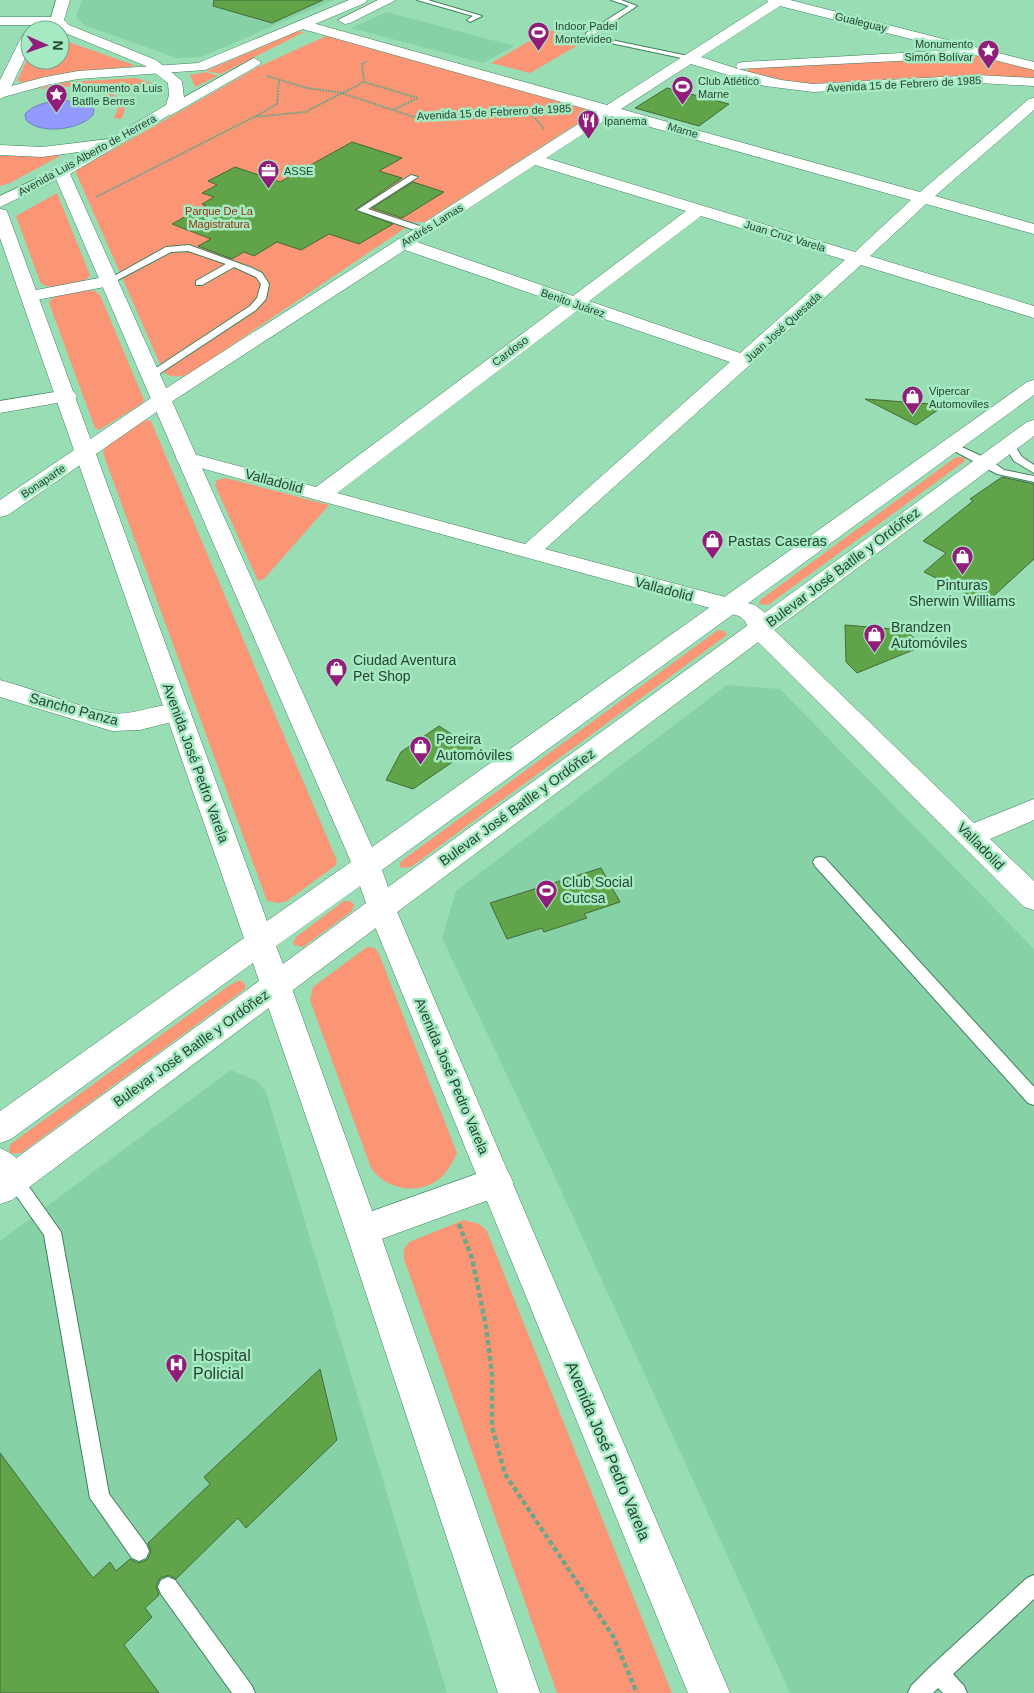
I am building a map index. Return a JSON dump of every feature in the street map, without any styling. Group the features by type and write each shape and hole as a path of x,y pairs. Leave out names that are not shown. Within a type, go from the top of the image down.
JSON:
{"street":[{"path":"57,20 63,0"},
{"path":"0,94 45,81 78,75 187,69 210,64 360,0"},
{"name":"Andrés Lamas","path":"85,452 161,400 403,242 535,160 777,0"},
{"name":"Gualeguay","path":"777,0 1034,66"},
{"path":"297,42 385,1"},
{"path":"36,20 42,7"},
{"path":"0,21 20,25"},
{"name":"Marne","path":"304,25 1034,229"},
{"path":"70,31 151,63 173,78 177,89 176,102 166,112"},
{"name":"Avenida 15 de Febrero de 1985","path":"716,66 899,58 977,51"},
{"path":"0,94 20,54"},
{"name":"Avenida Luis Alberto de Herrera","path":"0,202 61,172 228,77 271,55"},
{"name":"Avenida 15 de Febrero de 1985","path":"688,58 784,85 813,88 971,80 1034,82"},
{"name":"Juan José Quesada","path":"530,551 744,361 923,198 1034,102"},
{"path":"0,150 42,152 109,144"},
{"name":"Juan Cruz Varela","path":"535,160 1034,312"},
{"name":"Avenida José Pedro Varela","path":"61,172 366,867 709,1693"},
{"name":"Cardoso","path":"321,494 700,209"},
{"name":"Avenida José Pedro Varela","path":"2,224 31,296 67,396 85,452 362,1230 519,1693"},
{"name":"Benito Juárez","path":"403,242 744,361"},
{"path":"31,296 109,281"},
{"path":"0,1129 366,867 465,793 731,605 1034,386"},
{"path":"0,407 67,396"},
{"name":"Bulevar José Batlle y Ordóñez","path":"5,1177 276,986 760,630 882,536 1034,426"},
{"name":"Bonaparte","path":"0,510 85,452"},
{"name":"Valladolid","path":"186,458 530,551 692,598 747,610 756,617 760,630 1034,899"},
{"name":"Sancho Panza","path":"0,688 112,722 140,721 178,712"},
{"path":"970,836 1034,809"},
{"path":"362,1230 496,1182"}],"lane":[{"path":"420,0 479,16 470,20"},
{"path":"614,0 634,6 588,34 589,37 688,58"},
{"path":"414,177 361,210 423,230"},
{"path":"109,281 169,249 189,248 260,275 265,284 261,299 253,308 150,376"},
{"path":"199,283 233,264"},
{"path":"951,445 986,462 1001,472 1034,479"},
{"path":"1009,445 1018,459 1034,470"},
{"path":"820,862 1034,1098"},
{"path":"5,1177 52,1232 100,1498 139,1551"},
{"path":"918,1693 1034,1585"},
{"path":"168,1587 245,1693"},
{"path":"938,1673 957,1693"}],"path":[{"path":"364,82 362,64 389,50"},
{"name":"Avenida 15 de Febrero de 1985","path":"228,77 243,81 256,74 307,88 342,93 420,117 538,110"},
{"path":"74,201 99,197 277,104 279,80"},
{"path":"254,117 305,112 364,82 418,98 393,110"},
{"path":"529,88 529,111 556,146"},
{"path":"450,1200 472,1258 486,1326 492,1374 492,1427 505,1474 613,1636 637,1693"}],"shaded area":[{"path":"82,0 334,0 201,57 177,58 84,25 76,16"},
{"path":"387,12 514,46 483,63 351,28"},
{"path":"727,685 780,689 1034,949 1034,1693 790,1693 548,1162 442,938 456,891"},
{"name":"Hospital Policial","path":"231,1070 257,1081 266,1092 447,1693 0,1693 0,1241"}],"green space":[{"name":"Indoor Padel Montevideo","path":"549,30 587,40 530,73 491,63"},
{"path":"298,31 304,32 221,74 206,71"},
{"name":"Parque De La Magistratura","path":"326,36 592,110 592,114 424,222 414,222 189,374 183,376 167,375 164,373 76,173 77,170 258,67"},
{"path":"70,43 135,66 58,74 24,82 17,81 22,70 70,70"},
{"path":"977,55 1034,69 1034,78 806,86 747,71 749,68"},
{"path":"206,72 218,76 195,87 190,75"},
{"path":"136,78 155,84 160,91 135,94 88,85 36,89 67,82"},
{"path":"93,89 113,94 122,101 124,112 121,119 114,118 118,109 114,102 103,95 90,92"},
{"path":"0,156 60,156 10,183 0,186"},
{"path":"57,193 90,275 87,279 75,285 53,287 41,284 16,216"},
{"path":"84,290 95,291 100,295 144,400 141,404 99,430 95,428 49,303 60,295"},
{"path":"143,420 151,421 337,861 335,866 287,901 279,903 267,901 103,453 106,446"},
{"path":"956,457 964,457 965,461 768,605 759,604 760,600"},
{"path":"226,478 329,505 264,579 258,581 215,485 217,480"},
{"path":"718,630 724,631 727,635 411,867 400,868 400,863 404,859"},
{"path":"344,901 350,901 354,904 352,911 303,947 294,945 296,937"},
{"path":"367,947 375,948 379,954 457,1153 445,1174 425,1187 408,1189 399,1187 383,1180 371,1168 310,1000 313,987"},
{"path":"240,980 245,984 245,989 21,1153 10,1154 9,1147 12,1143 230,985"},
{"path":"464,1220 479,1224 487,1231 672,1693 557,1693 404,1259 404,1249 409,1242"}],"water":[{"path":"61,100 86,103 94,109 93,115 79,124 60,129 41,128 32,125 26,120 25,114 33,108"}],"building":[{"path":"214,0 323,0 272,23 213,6"},
{"name":"Club Atlético Marne","path":"667,88 729,104 699,126 635,108"},
{"path":"352,142 402,158 379,171 402,178 355,210 393,224 359,244 329,234 301,250 277,242 254,256 244,252 232,259 198,246 211,239 172,224 206,205 202,204 214,197 202,193 217,185 208,181 235,167 280,182"},
{"path":"413,182 444,192 402,218 372,208"},
{"name":"Vipercar Automoviles","path":"865,399 945,405 916,425"},
{"path":"1002,477 1034,484 1034,559 986,603 924,572 946,553 923,541 973,501 970,499"},
{"name":"Brandzen Automóviles","path":"845,625 905,630 923,646 857,673 846,662"},
{"name":"Pereira Automóviles","path":"439,726 473,748 413,789 386,780 401,752"},
{"name":"Club Social Cutcsa","path":"601,868 620,902 584,914 587,918 544,932 542,928 507,939 490,903"},
{"path":"320,1369 337,1440 246,1528 238,1518 176,1579 169,1575 160,1578 156,1586 159,1595 145,1608 152,1617 124,1645 159,1693 0,1693 0,1453 93,1578 110,1562 116,1571 130,1559 138,1563 147,1560 151,1552 148,1543 210,1484 204,1477"}],"place":[{"name":"Indoor Padel Montevideo","path":"539,51"},
{"name":"Monumento Simón Bolívar","path":"989,69"},
{"name":"Club Atlético Marne","path":"682,106"},
{"name":"Monumento a Luis Batlle Berres","path":"56,113"},
{"name":"Ipanema","path":"588,140"},
{"name":"ASSE","path":"268,190"},
{"name":"Vipercar Automoviles","path":"913,416"},
{"name":"Pastas Caseras","path":"712,560"},
{"name":"Pinturas Sherwin Williams","path":"962,576"},
{"name":"Brandzen Automóviles","path":"875,654"},
{"name":"Ciudad Aventura Pet Shop","path":"337,687"},
{"name":"Pereira Automóviles","path":"420,766"},
{"name":"Club Social Cutcsa","path":"546,909"},
{"name":"Hospital Policial","path":"177,1383"}]}
